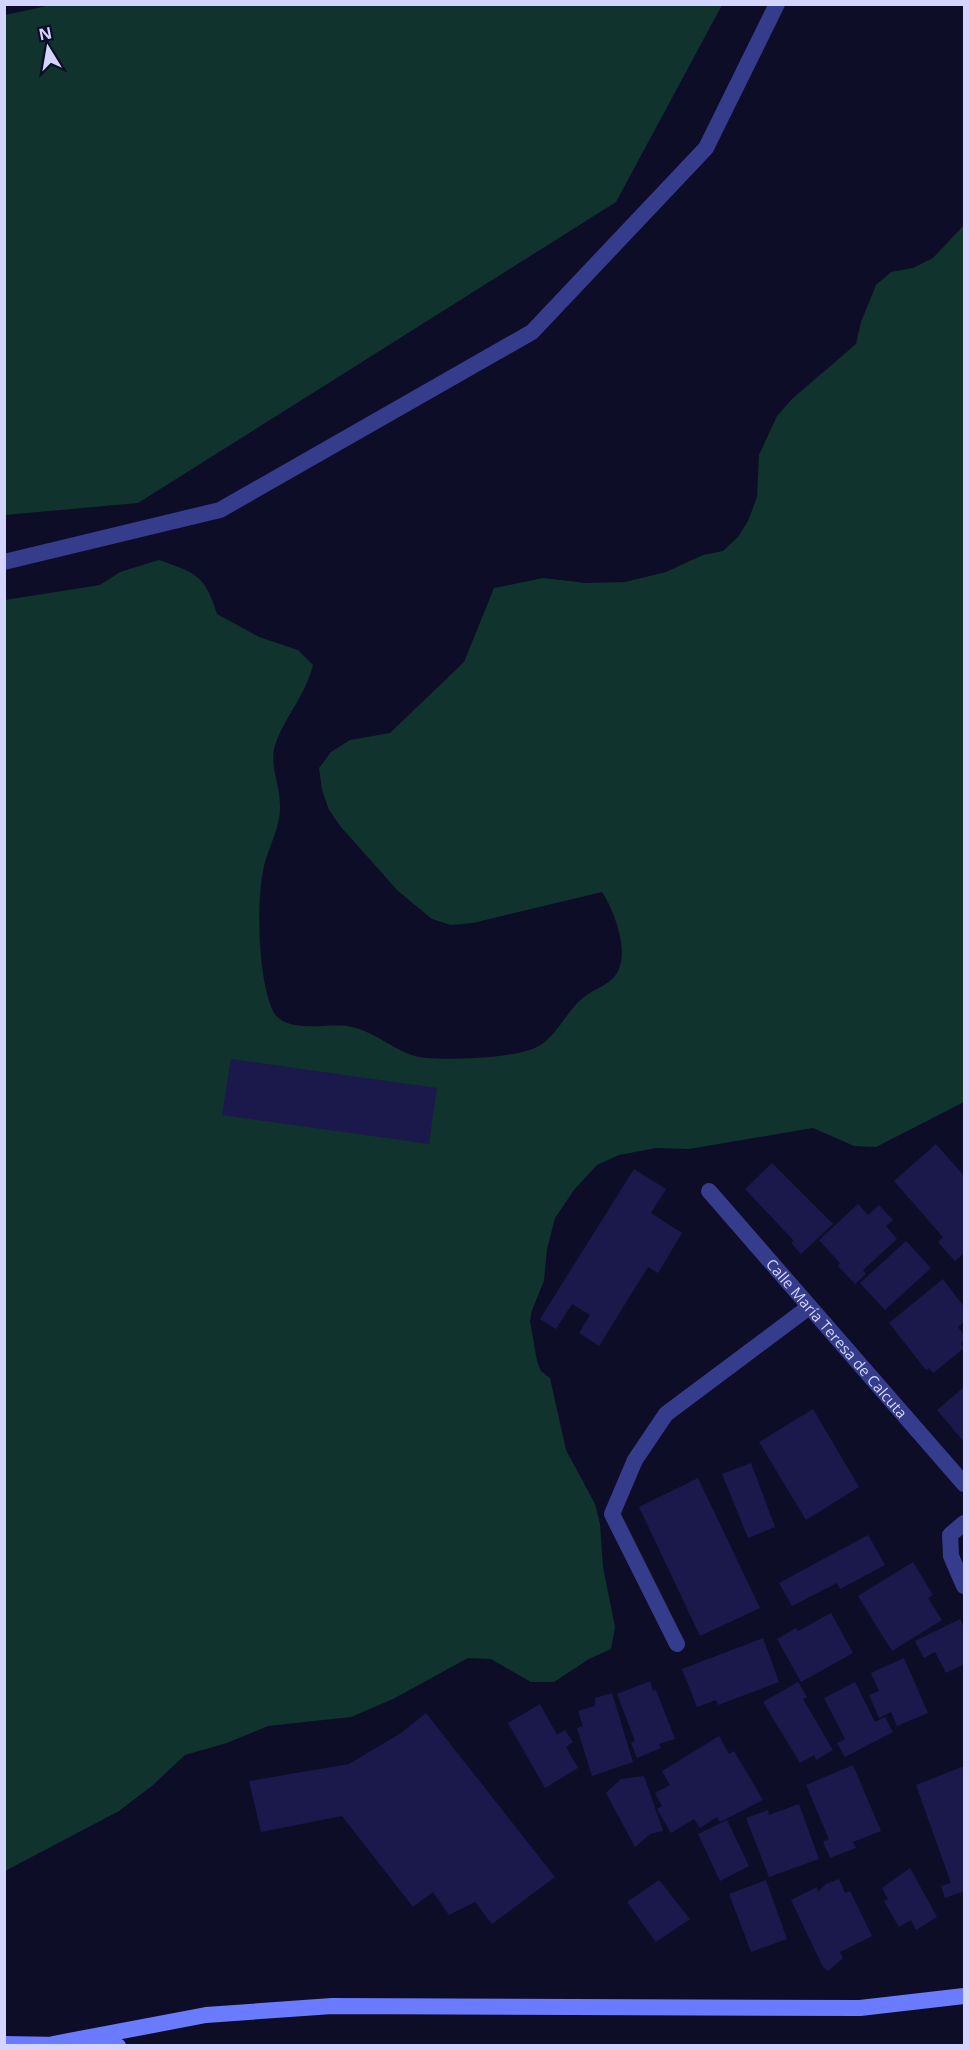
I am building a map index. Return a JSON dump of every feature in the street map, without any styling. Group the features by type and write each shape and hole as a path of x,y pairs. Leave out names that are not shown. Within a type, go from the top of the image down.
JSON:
{"main road":[{"path":"53,2044 206,2015 332,2006 860,2008 964,1996"},
{"path":"4,2044 118,2046"}],"street":[{"path":"4,562 220,510 532,332 706,148 777,4"},
{"name":"Calle María Teresa de Calcuta","path":"709,1191 964,1484"},
{"path":"677,1644 612,1514 635,1460 666,1414 809,1307"},
{"path":"964,1522 950,1535 951,1556 964,1587"}],"green space":[{"path":"56,4 722,5 616,202 138,503 5,515 5,15"},
{"path":"964,225 964,1102 876,1147 854,1146 813,1128 689,1149 656,1148 619,1155 597,1165 574,1190 555,1218 547,1249 544,1281 530,1321 537,1361 541,1371 550,1378 566,1450 595,1504 600,1524 603,1567 615,1627 611,1649 589,1659 554,1682 531,1682 491,1659 468,1658 393,1699 351,1717 268,1726 227,1743 185,1755 153,1785 119,1811 5,1871 5,600 100,585 120,572 159,560 182,568 197,577 208,591 217,614 259,637 298,650 313,665 310,676 280,732 274,750 280,813 261,881 259,918 261,958 267,995 272,1009 277,1017 285,1022 305,1026 338,1025 358,1028 406,1053 426,1058 503,1056 532,1049 548,1039 578,1002 610,981 617,973 622,954 619,931 602,892 473,923 451,925 432,919 398,891 341,827 329,810 322,790 319,768 331,752 350,740 390,733 464,662 494,588 543,578 586,583 625,582 666,572 703,555 723,551 738,537 748,521 757,497 759,455 777,416 792,399 856,344 861,322 876,285 891,272 913,268 933,258"}],"building":[{"path":"231,1059 437,1088 429,1144 222,1115"},
{"path":"936,1144 964,1176 964,1253 955,1261 938,1242 943,1237 894,1181"},
{"path":"772,1163 833,1224 801,1254 791,1243 794,1241 745,1189"},
{"path":"634,1169 666,1189 651,1213 682,1233 658,1273 648,1267 599,1346 579,1333 590,1315 572,1304 556,1329 540,1319"},
{"path":"858,1204 868,1215 879,1205 893,1220 886,1226 897,1239 863,1270 866,1274 855,1284 819,1240"},
{"path":"906,1241 931,1268 885,1310 860,1283"},
{"path":"943,1279 964,1307 964,1322 958,1327 964,1335 961,1344 964,1348 933,1373 929,1368 926,1370 889,1323"},
{"path":"964,1387 964,1442 937,1410"},
{"path":"813,1409 859,1487 806,1520 759,1442"},
{"path":"751,1463 775,1527 748,1538 722,1474"},
{"path":"698,1478 760,1608 700,1636 639,1507"},
{"path":"868,1535 885,1565 840,1589 837,1583 792,1606 779,1583"},
{"path":"913,1562 933,1595 928,1598 942,1620 892,1651 858,1596"},
{"path":"831,1613 853,1653 801,1682 777,1639 796,1628 798,1631"},
{"path":"960,1619 964,1628 964,1664 946,1673 935,1652 924,1658 915,1641"},
{"path":"763,1638 779,1682 718,1705 716,1700 697,1707 682,1669"},
{"path":"904,1658 928,1713 897,1726 891,1712 879,1718 869,1695 879,1691 871,1673"},
{"path":"650,1681 653,1691 656,1690 675,1739 659,1744 661,1748 637,1758 631,1743 635,1741 617,1694"},
{"path":"798,1682 807,1697 803,1699 833,1750 816,1760 814,1755 800,1763 763,1702"},
{"path":"855,1682 875,1722 885,1717 893,1732 845,1757 837,1743 845,1739 824,1698"},
{"path":"612,1693 633,1762 592,1776 577,1728 583,1726 578,1711 595,1706 595,1698"},
{"path":"540,1704 557,1735 565,1730 573,1742 566,1747 578,1768 545,1788 508,1723"},
{"path":"426,1713 555,1877 492,1924 475,1902 449,1915 433,1892 413,1907 342,1816 261,1832 249,1781 349,1764 401,1733"},
{"path":"719,1736 729,1754 734,1751 763,1800 720,1822 717,1817 700,1828 694,1819 671,1833 657,1809 662,1806 655,1793 670,1785 662,1771"},
{"path":"853,1765 881,1831 853,1842 856,1848 830,1858 823,1842 829,1839 806,1785"},
{"path":"964,1766 964,1891 945,1898 941,1886 951,1883 916,1785"},
{"path":"644,1776 663,1831 650,1834 635,1847 606,1793 621,1779"},
{"path":"799,1804 819,1859 769,1877 746,1818 768,1810 769,1815"},
{"path":"727,1820 749,1866 720,1881 698,1834"},
{"path":"910,1868 937,1917 916,1930 911,1920 899,1927 884,1901 888,1899 882,1888"},
{"path":"839,1879 845,1893 850,1891 872,1936 840,1952 843,1958 828,1971 823,1967 791,1900 817,1887 818,1892 826,1884"},
{"path":"659,1880 690,1919 656,1942 627,1902"},
{"path":"766,1880 787,1939 751,1952 729,1894"}]}
